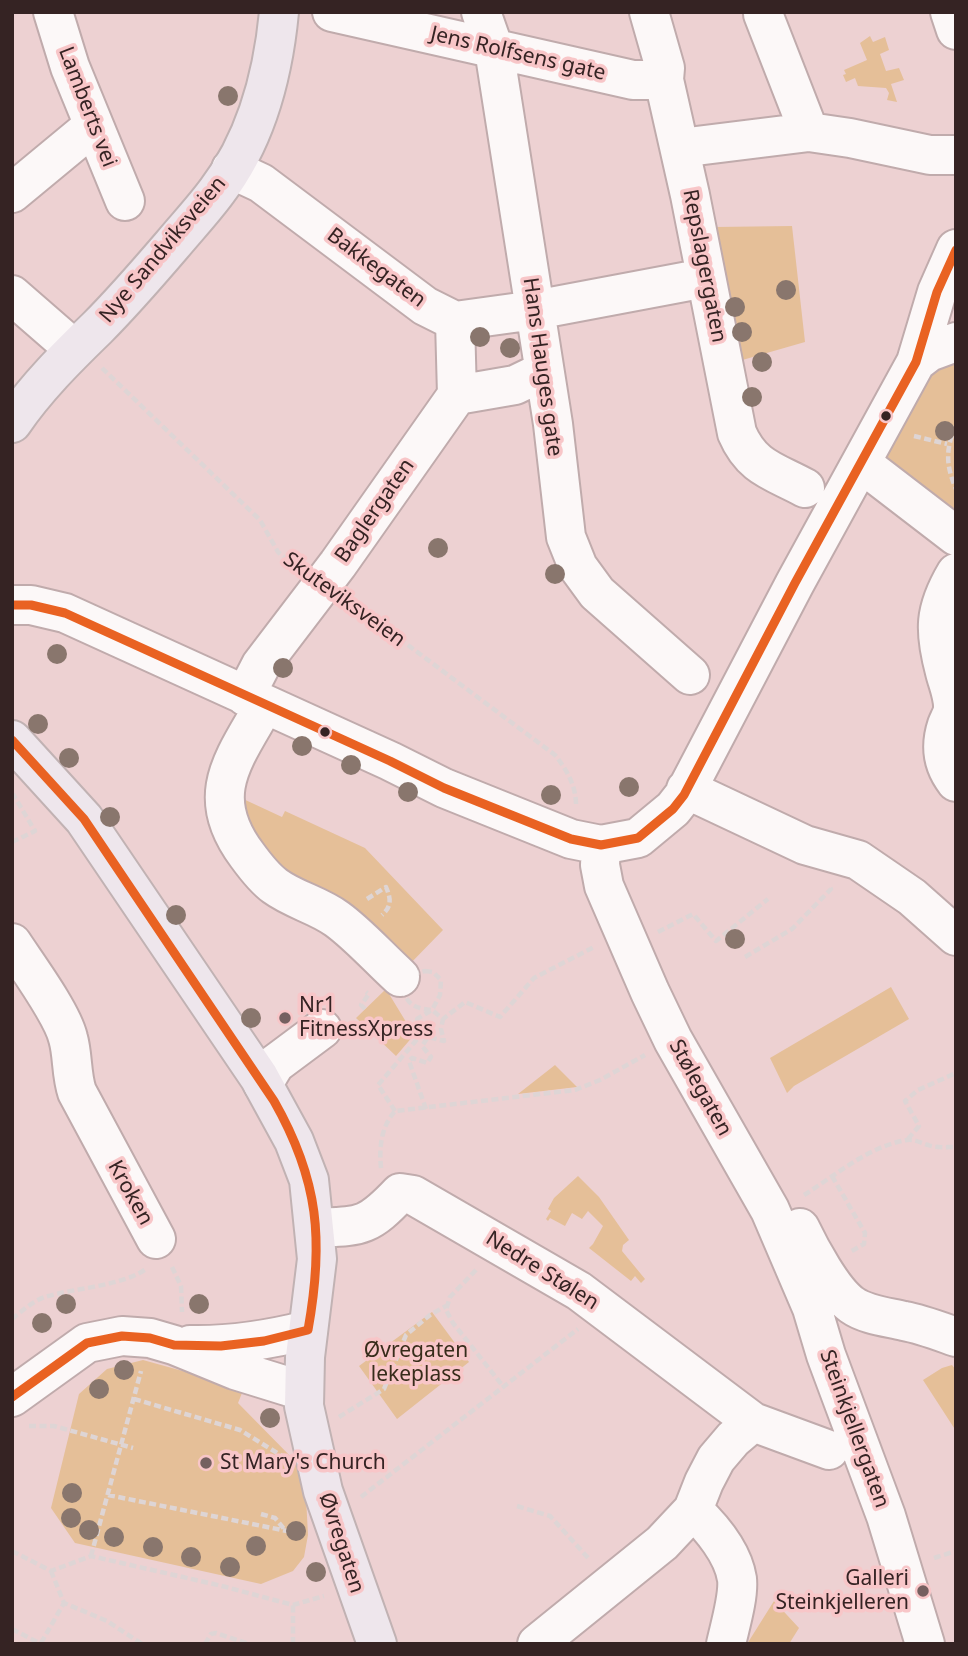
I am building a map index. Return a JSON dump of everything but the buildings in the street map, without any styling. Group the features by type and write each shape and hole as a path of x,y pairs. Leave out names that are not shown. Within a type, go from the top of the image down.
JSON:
{"main road":[{"name":"Nye Sandviksveien","path":"14,416 163,256 218,190 243,147 269,82 279,12"},
{"path":"12,740 84,819 263,1084 294,1141 309,1180 317,1259 305,1360"},
{"name":"Øvregaten","path":"305,1360 304,1406 323,1491 318,1528 355,1586 377,1644"}],"street":[{"name":"Lamberts vei","path":"52,12 69,67 125,201"},
{"name":"Jens Rolfsens gate","path":"332,12 633,80 664,80"},
{"name":"Hans Hauges gate","path":"481,12 494,49 553,424 566,537 578,567 597,593 690,675"},
{"name":"Repslagergaten","path":"649,12 665,68 664,80 737,433 745,452 760,465 805,488"},
{"path":"950,12 956,30"},
{"path":"763,14 809,132"},
{"path":"12,193 93,126"},
{"path":"680,148 809,132 930,155 956,155"},
{"name":"Bakkegaten","path":"231,169 261,183 425,306 455,321"},
{"path":"12,605 31,605 65,613 496,810 571,839 601,845 638,838 673,809 686,789 916,362 937,292 956,249"},
{"path":"544,371 515,385 457,395 455,321 536,310 705,278"},
{"path":"12,295 74,349"},
{"path":"916,362 929,352 956,342"},
{"name":"Baglergaten","path":"400,977 335,918 272,884 252,862 229,828 224,808 224,792 243,742 255,700 261,665 321,586 457,395"},
{"path":"861,463 956,536"},
{"path":"956,573 937,612 938,640 950,673 953,710 943,745 943,759 956,782"},
{"path":"686,789 805,845 858,860 912,897 956,936"},
{"name":"Stølegaten","path":"601,845 600,865 604,886 638,935 673,1040 784,1210"},
{"name":"Kroken","path":"12,943 61,1022 68,1038 71,1073 84,1108 159,1245"},
{"path":"263,1084 275,1064 322,1029"},
{"name":"Nedre Stølen","path":"315,1228 366,1223 382,1212 400,1193 413,1195 579,1291 753,1422 829,1450"},
{"path":"784,1210 795,1220 814,1255 843,1297 853,1306 956,1337"},
{"name":"Steinkjellergaten","path":"784,1210 827,1355 873,1477 925,1644"},
{"path":"20,1411 87,1343 122,1336 242,1343 305,1360"},
{"path":"166,1340 235,1370 305,1360"},
{"path":"537,1644 662,1543 693,1510 716,1460 733,1439 753,1422"},
{"path":"693,1510 711,1528 732,1563 737,1579 726,1644"}],"path":[{"name":"Skuteviksveien","path":"74,349 99,365 260,520 278,552 304,575 363,611 555,755 573,784 576,817"},
{"path":"956,426 947,444 950,475 956,489"},
{"path":"920,437 947,444"},
{"path":"12,842 35,831 16,800"},
{"path":"745,957 792,929 831,889 817,863 830,854"},
{"path":"426,1109 409,1061 412,1058 428,1063 431,1057 422,1046 428,1037 444,1041 441,1029 443,1019 465,1002 500,1017 534,978 693,914 716,941 768,899"},
{"path":"395,1111 378,1085 404,1051 425,1030 417,1019 432,1010 443,1019"},
{"path":"381,1145 388,1119 395,1111 575,1090 600,1080 654,1050"},
{"path":"907,1140 919,1126 905,1101 918,1090 954,1073"},
{"path":"784,1210 832,1176 874,1152 907,1140 920,1141 929,1146 956,1147"},
{"path":"832,1176 865,1233"},
{"path":"12,1319 42,1298 140,1274 153,1264 159,1245"},
{"name":"Kroken","path":"91,1556 134,1399 166,1340 181,1286 159,1245"},
{"path":"330,1423 384,1389 406,1335 430,1315 446,1307 450,1297 470,1275 502,1246"},
{"path":"446,1307 453,1323 502,1386"},
{"path":"107,1495 286,1531 318,1528 459,1423 502,1386 595,1316 607,1311"},
{"path":"134,1399 240,1430 282,1457"},
{"path":"20,1411 54,1426 133,1448"},
{"path":"517,1506 550,1516 610,1587"},
{"path":"261,1514 275,1518 286,1531"},
{"path":"12,1551 51,1571 64,1603 107,1621 142,1644"},
{"path":"51,1571 91,1556 293,1605 355,1586"},
{"path":"12,1629 41,1643 64,1603"},
{"path":"293,1605 293,1644"},
{"path":"205,1644 211,1634 216,1633 249,1644"}],"green space":[{"path":"870,36 873,42 885,37 889,50 880,54 886,71 899,68 904,80 891,84 897,102 887,100 889,93 886,88 858,86 855,78 846,82 843,75 846,74 844,70 867,60 860,43"},
{"path":"792,226 805,342 732,363 715,227"},
{"path":"956,342 956,536 861,463"},
{"path":"239,797 282,817 285,811 365,848 443,930 406,968 282,878 235,810"},
{"path":"891,987 909,1019 794,1086 787,1093 770,1058"},
{"path":"386,989 414,1035 396,1056 356,1018"},
{"path":"555,1065 577,1087 518,1094"},
{"path":"578,1176 599,1197 629,1240 623,1245 622,1251 645,1279 641,1283 635,1276 631,1281 589,1248 603,1226 588,1211 582,1219 572,1213 565,1226 550,1218 548,1221 546,1219 554,1198"},
{"name":"Øvregaten lekeplass","path":"432,1312 469,1362 397,1419 359,1366"},
{"path":"143,1360 244,1388 238,1403 297,1463 306,1497 308,1535 304,1557 293,1571 261,1584 75,1543 51,1508 79,1394 107,1369"},
{"path":"952,1365 956,1370 956,1431 923,1380"},
{"path":"774,1601 799,1628 789,1644 747,1644"}],"transit line":[{"path":"12,605 31,605 65,613 444,788 571,839 601,845 638,838 673,809 684,795 795,583 916,362 937,292 956,250"},
{"path":"12,740 84,819 274,1101 301,1158 309,1185 316,1239 316,1268 308,1330 264,1341 221,1346 174,1345 150,1338 122,1336 87,1343 12,1397"}],"place":[{"name":"Nr1 FitnessXpress","path":"285,1018"},
{"name":"St Mary's Church","path":"206,1463"},
{"name":"Galleri Steinkjelleren","path":"923,1591"}]}
